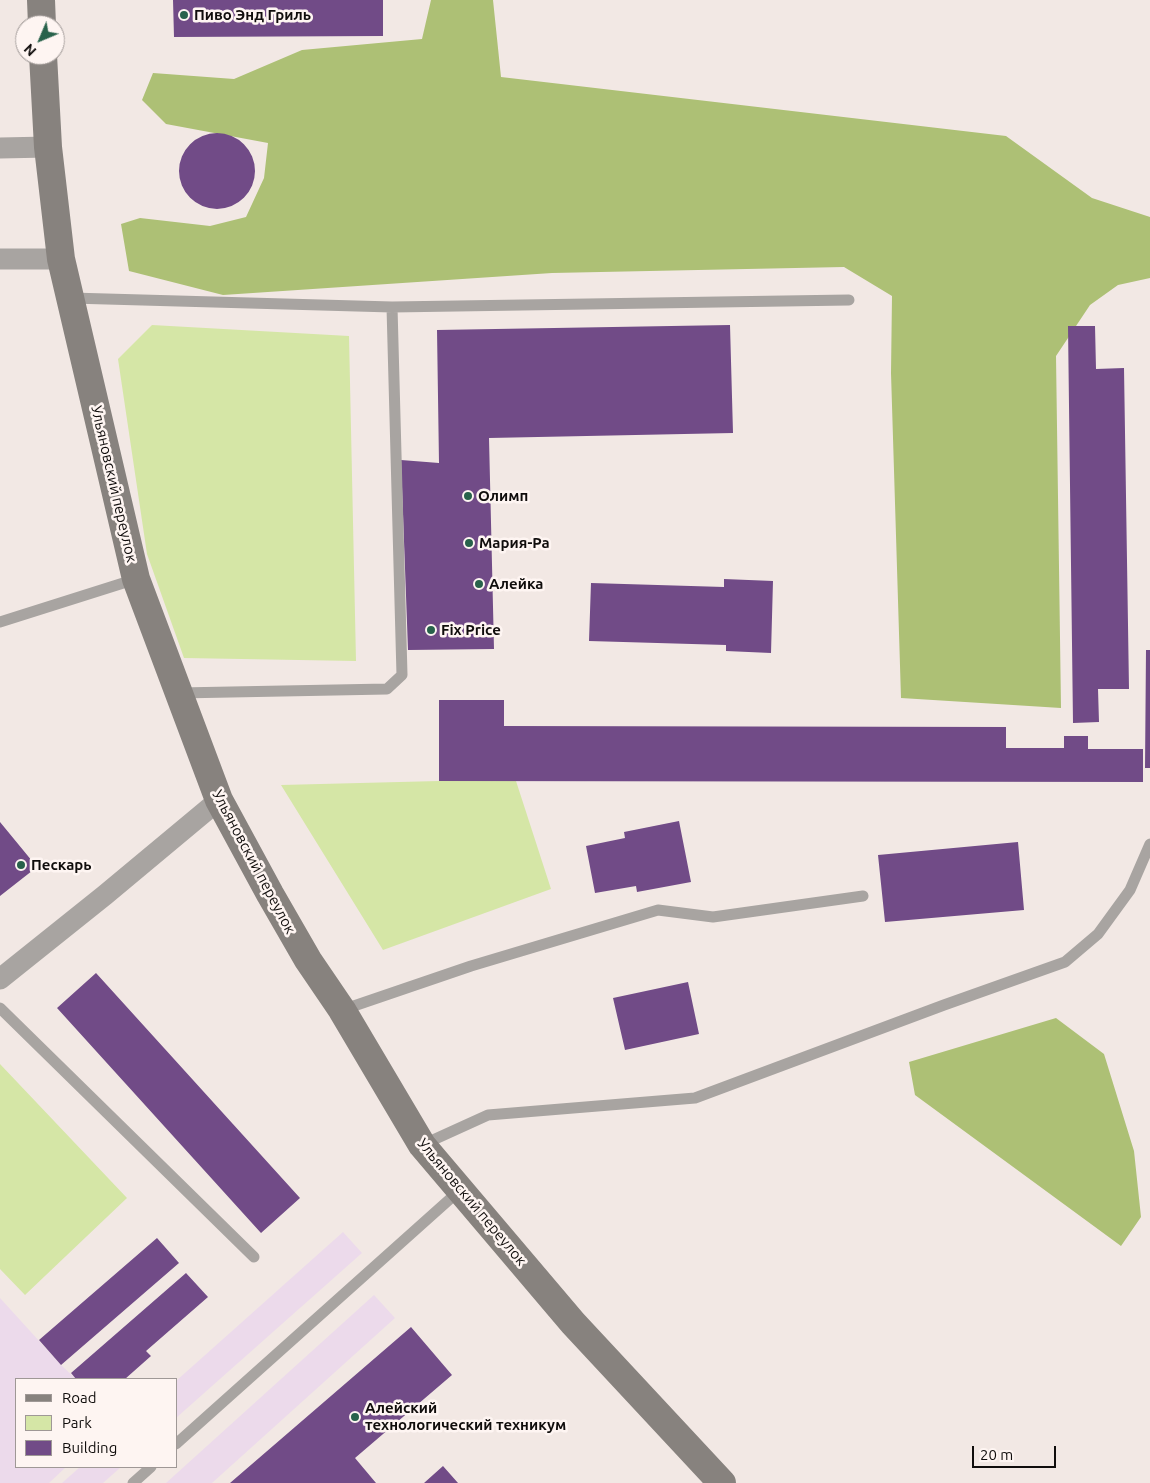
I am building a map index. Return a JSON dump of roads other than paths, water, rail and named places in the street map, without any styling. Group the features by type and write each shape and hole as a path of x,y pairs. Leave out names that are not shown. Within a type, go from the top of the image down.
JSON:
{"main road":[{"path":"41,0 42,15"},
{"name":"Ульяновский переулок","path":"44,65 48,147 61,259 136,579 219,800 308,960 342,1010 422,1145 573,1323 722,1483"}],"street":[{"path":"0,148 48,147"},
{"path":"0,259 61,259"},
{"path":"0,979 219,800"}],"lane":[{"path":"71,298 392,307 849,300"},
{"path":"179,693 387,689 402,675 392,307"},
{"path":"0,622 136,579"},
{"path":"422,1145 488,1115 695,1098 1065,962 1098,934 1130,890 1150,844"},
{"path":"342,1010 471,966 658,910 713,917 863,896"},
{"path":"0,1008 254,1257"},
{"path":"178,1442 460,1190"},
{"path":"133,1483 150,1468"}],"place":[{"name":"Пиво Энд Гриль","path":"184,15"},
{"name":"Олимп","path":"468,496"},
{"name":"Мария-Ра","path":"469,543"},
{"name":"Алейка","path":"479,584"},
{"name":"Fix Price","path":"431,630"},
{"name":"Пескарь","path":"21,865"},
{"name":"Алейский технологический техникум","path":"355,1417"}]}
